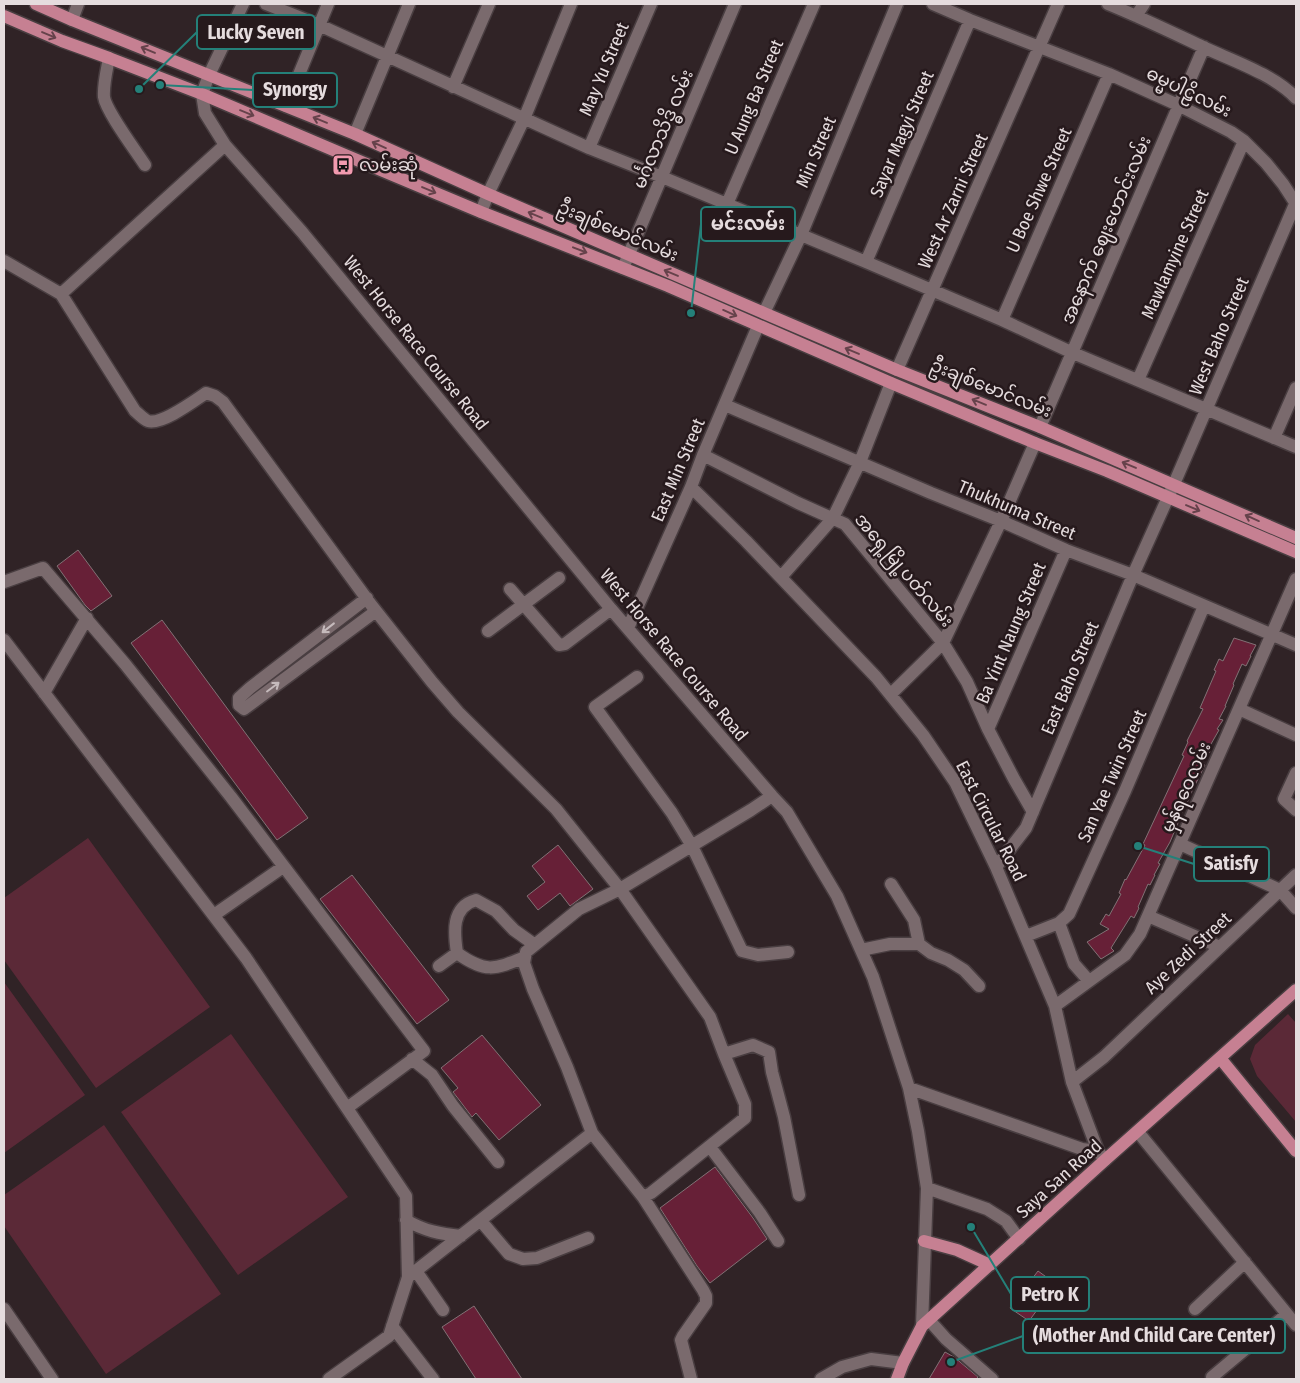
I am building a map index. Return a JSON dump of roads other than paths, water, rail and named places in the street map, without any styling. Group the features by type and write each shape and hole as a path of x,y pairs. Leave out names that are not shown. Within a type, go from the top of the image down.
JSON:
{"main road":[{"name":"ဦးချစ်မောင်လမ်း","path":"36,4 354,134 628,255 897,370 1040,427 1296,538"},
{"path":"4,16 62,41 202,94"},
{"name":"ဦးချစ်မောင်လမ်း","path":"202,94 345,156 668,286 891,383 1107,471 1296,552"},
{"name":"Saya San Road","path":"925,1323 1019,1239 1102,1156 1138,1132 1296,990"},
{"path":"1220,1058 1296,1151"},
{"path":"924,1241 958,1250 990,1265"},
{"path":"897,1379 903,1363 925,1323"}],"street":[{"path":"72,20 78,4"},
{"path":"202,94 209,75 243,4"},
{"path":"266,4 319,25 589,148 866,262 1002,320 1073,353 1296,447"},
{"path":"286,106 328,4"},
{"path":"354,134 360,124 409,4"},
{"path":"453,87 489,4"},
{"path":"482,212 488,194 524,118 571,4"},
{"name":"May Yu Street","path":"589,148 651,4"},
{"name":"မင်္ဂလာသိဒ္ဓိ လမ်း","path":"623,268 735,4"},
{"name":"U Aung Ba Street","path":"727,204 814,4"},
{"name":"Min Street","path":"764,313 801,235 897,4"},
{"name":"ဓမ္မပါဠိလမ်း","path":"933,4 1109,74 1231,132 1244,141 1266,163 1296,203"},
{"name":"West Ar Zarni Street","path":"897,370 1058,4"},
{"path":"1108,4 1276,82 1286,88 1296,98"},
{"path":"1136,16 1144,4"},
{"name":"Sayar Magyi Street","path":"866,262 970,20"},
{"name":"အနောက် ဈေးဟောင်းလမ်း","path":"1040,427 1204,47"},
{"path":"109,58 104,97 109,110 145,165"},
{"name":"U Boe Shwe Street","path":"1002,320 1109,74"},
{"name":"West Horse Race Course Road","path":"202,94 205,113 225,145 302,232 611,608 787,812 837,896 873,977 909,1088 918,1131 927,1188 924,1241 925,1323"},
{"name":"Mawlamyine Street","path":"1138,380 1244,141"},
{"path":"61,294 225,145"},
{"name":"West Baho Street","path":"1168,497 1296,203"},
{"path":"4,260 61,294 135,411 143,418 150,422 162,420 206,394 215,396 223,402 376,611 458,712 556,809 620,889 710,1017 745,1104 745,1118 652,1193 643,1197"},
{"name":"East Min Street","path":"628,628 691,487 758,326"},
{"path":"781,577 833,518 860,462 891,383"},
{"path":"1274,438 1296,388"},
{"name":"Thukhuma Street","path":"725,405 1066,550 1133,575 1296,645"},
{"path":"890,694 943,643 1001,521 1035,443"},
{"name":"အရှေ့မြို့ပတ်လမ်း","path":"703,455 798,503 845,524 943,643 967,682 988,729 1032,812"},
{"name":"East Circular Road","path":"691,487 781,577 890,694 955,782 996,867 1055,1006 1072,1082 1102,1156"},
{"name":"East Baho Street","path":"996,867 1026,828 1168,497"},
{"name":"Ba Yint Naung Street","path":"988,729 1066,550"},
{"path":"4,582 43,568 125,664 231,797 424,1050 347,1108"},
{"path":"488,631 559,578"},
{"name":"မှန်ရဝေလမ်း","path":"1055,1006 1125,955 1140,934 1296,579"},
{"path":"510,589 559,645 562,646 611,608"},
{"path":"367,598 250,688 239,698 239,705 244,709 376,611"},
{"name":"San Yae Twin Street","path":"1026,936 1059,922 1069,914 1125,791 1204,606"},
{"path":"44,693 87,618"},
{"path":"4,640 246,958 406,1196 406,1220 412,1274 389,1336 329,1379"},
{"path":"637,677 595,707 672,813 692,846 742,951 758,955 788,952"},
{"path":"1239,709 1296,734"},
{"path":"1296,773 1284,799 1296,810"},
{"path":"691,1379 681,1340 706,1303 706,1296 643,1197 592,1133 524,963 526,952 579,909 620,889 772,796"},
{"path":"1180,844 1280,890 1296,908"},
{"path":"214,916 283,867"},
{"name":"Aye Zedi Street","path":"1072,1082 1104,1057 1296,875"},
{"path":"891,884 914,920 919,944"},
{"path":"525,958 505,966 487,968 471,964 457,953 454,924 461,909 468,902 476,900 496,911 514,930 535,945"},
{"path":"1148,916 1220,947"},
{"path":"1059,922 1074,964 1089,982"},
{"path":"862,950 890,944 919,944 964,970 980,986"},
{"path":"439,966 457,953"},
{"path":"724,1054 753,1045 769,1052 799,1195"},
{"path":"412,1059 432,1075 453,1106 498,1162"},
{"path":"909,1088 1102,1156"},
{"path":"1138,1132 1296,1325"},
{"path":"412,1274 592,1133"},
{"path":"710,1147 778,1240"},
{"path":"927,1188 987,1209 1006,1221 1019,1239"},
{"path":"406,1220 416,1226 440,1234 461,1236"},
{"path":"481,1220 509,1254 523,1259 537,1258 588,1238"},
{"path":"1195,1309 1245,1262"},
{"path":"412,1274 443,1310"},
{"path":"4,1309 52,1379"},
{"path":"1212,1377 1287,1314"},
{"path":"925,1323 992,1379"},
{"path":"392,1326 433,1379"},
{"path":"821,1379 842,1367 871,1359 903,1363"}],"place":[{"name":"Synorgy","path":"160,85"},
{"name":"Lucky Seven","path":"139,89"},
{"name":"လမ်းဆုံ","path":"343,165"},
{"name":"မင်းလမ်း","path":"691,313"},
{"name":"Satisfy","path":"1138,846"},
{"name":"Petro K","path":"971,1227"},
{"name":"(Mother And Child Care Center)","path":"951,1362"}]}
